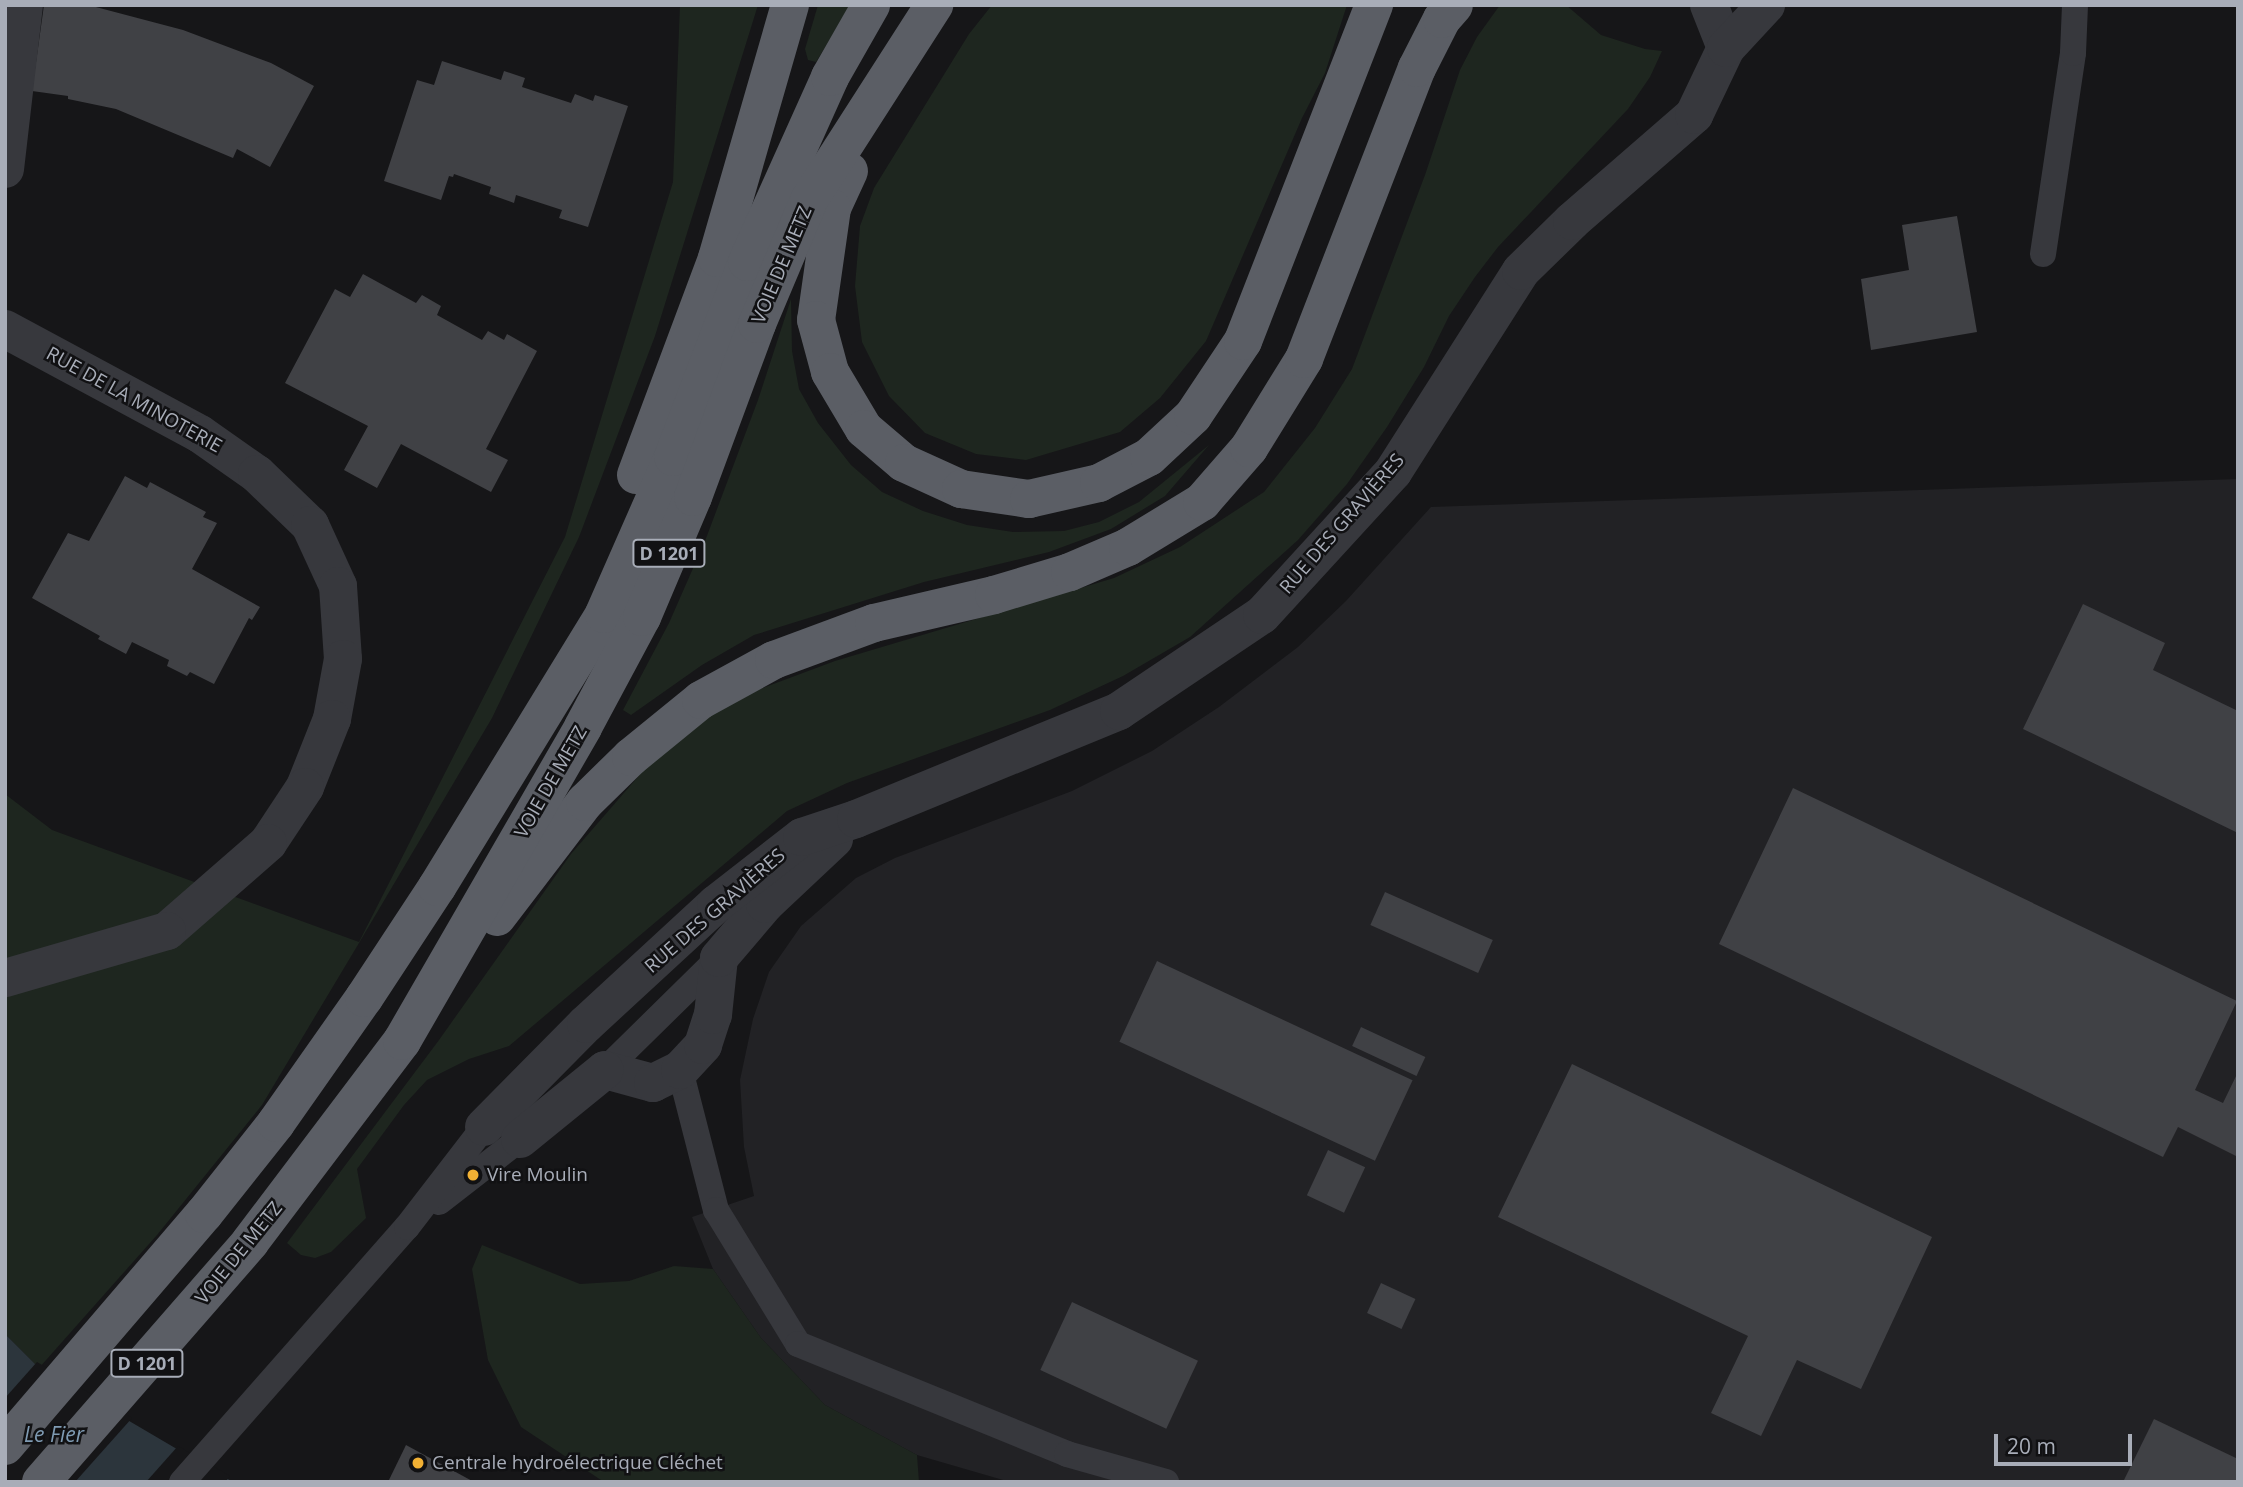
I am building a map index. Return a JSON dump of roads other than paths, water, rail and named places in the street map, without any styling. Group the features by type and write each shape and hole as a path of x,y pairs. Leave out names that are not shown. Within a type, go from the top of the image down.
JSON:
{"highway":[{"path":"512,760 649,446 717,258 790,5"},
{"name":"VOIE DE METZ","path":"5,1446 204,1214 276,1123 364,999 437,887 512,760 604,614 673,457 747,262 831,77 871,5"},
{"name":"VOIE DE METZ","path":"41,1482 250,1242 402,1041 583,727 642,617 694,497 757,324 809,200 934,5"},
{"path":"905,51 832,208 816,320 830,372 864,429 904,463 961,489 1029,499 1099,483 1149,457 1193,416 1243,341 1374,5"},
{"path":"402,1041 585,802 631,757 701,700 774,660 874,623 994,595 1070,572 1128,547 1202,502 1249,448 1304,359 1417,68 1442,19 1454,5"}],"street":[{"path":"5,169 24,5"},
{"path":"1709,5 1726,48"},
{"name":"RUE DES GRAVIÈRES","path":"484,1127 586,1024 751,874 802,837 856,819 1119,711 1262,615 1393,472 1521,271 1572,220 1694,115 1726,48 1766,5"},
{"name":"RUE DE LA MINOTERIE","path":"5,330 201,434 257,474 310,526 338,586 343,659 332,719 305,787 268,843 167,931 5,978"},
{"name":"RUE DES GRAVIÈRES","path":"520,1139 605,1070 653,1083 680,1070 703,1045 713,1015 719,958 765,904 856,819"},
{"path":"586,1024 605,1070"}],"lane":[{"path":"2043,254 2073,53 2075,5"},
{"name":"RUE DES GRAVIÈRES","path":"605,1070 719,958"},
{"path":"680,1070 716,1210 798,1344 1067,1454 1166,1482"},
{"name":"RUE DES GRAVIÈRES","path":"407,1227 484,1127"},
{"name":"RUE DES GRAVIÈRES","path":"407,1227 520,1139"},
{"path":"182,1482 407,1227"}],"water":[{"name":"Le Fier","path":"5,1334 39,1368 233,1482 5,1482"}],"place":[{"name":"Vire Moulin","path":"473,1175"},
{"name":"Centrale hydroélectrique Cléchet","path":"418,1463"}]}
